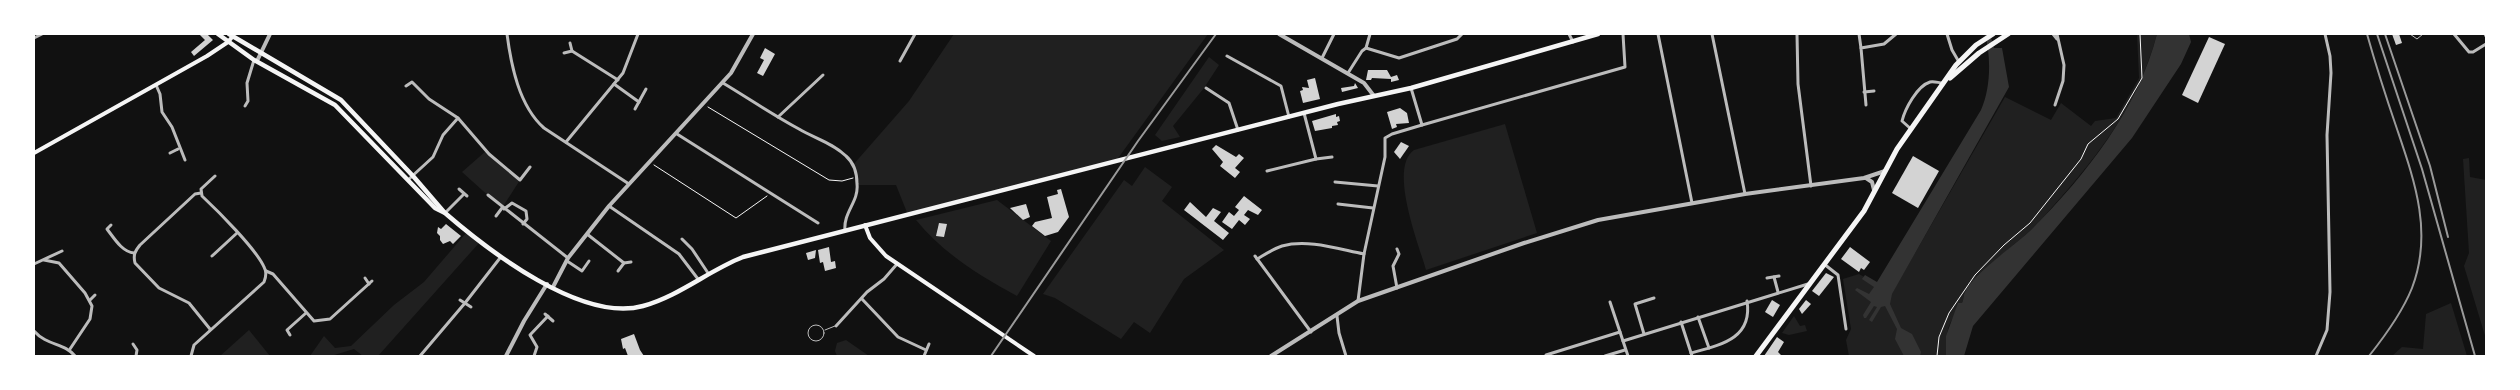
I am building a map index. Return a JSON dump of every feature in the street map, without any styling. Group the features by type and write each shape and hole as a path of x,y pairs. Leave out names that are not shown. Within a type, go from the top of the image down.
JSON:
{"highway":[{"path":"1756,356 1864,211 1886,170 1911,130 1959,62 1976,45 1993,34"},
{"path":"1945,83 1979,53 2006,35"}],"main road":[{"path":"218,34 256,60 306,86 335,104 434,208 445,213"},
{"path":"34,153 156,85 228,42 231,35 261,54 314,82 341,100 413,176 445,213 500,258 553,287 591,303 622,309 644,305 666,297 708,273 742,257 1304,113 1411,88 1598,34"},
{"path":"865,225 875,244 897,264 1034,356"}],"street":[{"path":"34,38 42,34"},
{"path":"244,106 248,101 247,83 256,60 261,54 270,34"},
{"path":"507,34 510,58 530,111 544,128 629,184"},
{"path":"566,142 623,74 638,34"},
{"path":"553,287 568,260 609,206 723,83 754,34"},
{"path":"900,61 915,34"},
{"path":"1279,34 1364,83 1374,96"},
{"path":"1322,58 1334,34"},
{"path":"1348,73 1366,48 1370,34"},
{"path":"1366,48 1399,58 1457,39 1462,34"},
{"path":"1569,34 1573,42"},
{"path":"1358,302 1364,254 1384,158 1385,138 1422,125 1625,67 1623,34"},
{"path":"1658,34 1692,203"},
{"path":"1712,34 1745,194"},
{"path":"1797,34 1798,84 1812,186"},
{"path":"1859,34 1866,106"},
{"path":"1861,48 1884,44 1896,34"},
{"path":"1947,34 1952,50 1959,62"},
{"path":"2053,34 2058,40"},
{"path":"2055,105 2061,89 2064,72 2064,57 2057,34"},
{"path":"2316,356 2327,330 2330,292 2327,134 2331,73 2330,56 2325,34"},
{"path":"2454,34 2469,52 2473,52 2486,44"},
{"path":"570,43 572,50 618,80"},
{"path":"564,53 572,50"},
{"path":"1227,56 1280,86 1289,117"},
{"path":"778,117 823,75"},
{"path":"1911,130 1902,121 1905,110 1915,96 1932,81 1945,83"},
{"path":"406,86 412,82 429,99 458,118 489,154 520,180 530,167"},
{"path":"723,83 778,117 846,155 852,162 856,177 856,199 848,210 844,222 845,230"},
{"path":"614,84 639,102"},
{"path":"156,85 160,94 162,112 172,127 178,148 185,160"},
{"path":"1206,88 1229,102 1238,130"},
{"path":"1411,88 1422,125"},
{"path":"635,109 646,89"},
{"path":"1864,92 1874,91"},
{"path":"1304,113 1316,159"},
{"path":"409,180 432,157 443,135 458,118"},
{"path":"677,134 818,223"},
{"path":"170,153 178,148"},
{"path":"1267,171 1332,157"},
{"path":"1273,356 1358,302 1524,243 1598,220 1745,194 1876,176 1886,170"},
{"path":"201,193 201,189 215,176"},
{"path":"1864,178 1872,182 1875,192"},
{"path":"1336,182 1378,186"},
{"path":"445,213 465,196 459,189"},
{"path":"201,193 237,233 266,271 273,274 314,321 330,319 371,282 365,278"},
{"path":"134,253 195,194 201,193"},
{"path":"488,195 582,271 589,261"},
{"path":"496,216 512,203 526,211 527,219 523,224"},
{"path":"1338,204 1373,208"},
{"path":"609,206 679,254 698,279"},
{"path":"111,225 107,229 116,241 126,250 134,253"},
{"path":"212,256 237,233"},
{"path":"587,234 624,262 631,262"},
{"path":"682,239 692,249 708,273"},
{"path":"1311,333 1256,258 1283,246 1304,245 1326,246 1364,254"},
{"path":"1397,288 1393,266 1399,254 1398,249"},
{"path":"34,264 62,251"},
{"path":"134,253 135,263 154,284 189,303 210,329"},
{"path":"420,356 500,258"},
{"path":"44,260 59,263 90,300 92,306 90,319 70,350"},
{"path":"618,271 624,262"},
{"path":"836,326 897,264"},
{"path":"1824,264 1838,275 1846,329"},
{"path":"191,356 194,345 264,282 266,271"},
{"path":"1767,278 1779,276"},
{"path":"1774,277 1778,292"},
{"path":"506,356 524,320 547,284"},
{"path":"1622,341 1809,284"},
{"path":"90,300 95,296"},
{"path":"1644,334 1635,304 1654,298"},
{"path":"862,299 898,337 926,350"},
{"path":"460,300 471,307"},
{"path":"1610,302 1628,356"},
{"path":"1681,322 1691,355 1739,335 1746,325 1749,313 1747,302"},
{"path":"290,335 287,330 306,313"},
{"path":"534,356 536,347 530,335 546,315 553,321"},
{"path":"1337,316 1339,333 1346,356"},
{"path":"1698,317 1709,348"},
{"path":"34,331 44,341 70,350 75,356"},
{"path":"1546,356 1620,332"},
{"path":"133,344 137,350 136,356"},
{"path":"924,356 929,344"},
{"path":"1605,356 1625,350"},
{"path":"1024,356 1027,352"}],"lane":[{"path":"2410,34 2417,39 2423,34"},
{"path":"813,325 821,326 824,331 823,337 819,340 811,339 808,334 809,329 813,325"},
{"path":"824,331 836,326"}],"path":[{"path":"1937,356 1939,337 1949,312 1975,275 2004,245 2030,223 2081,159 2088,144 2118,119 2142,78 2140,34"},
{"path":"703,104 829,180 842,181 856,177"},
{"path":"649,162 736,218 770,194"}],"shaded area":[{"path":"954,34 1208,34 1116,161 908,215 896,185 858,185 853,165 909,101"},
{"path":"1985,34 1990,34 1994,48 2002,48 2009,87 1892,294 1890,304 1901,328 1912,334 1921,352 1920,356 1904,356 1895,339 1897,329 1885,306 1881,307 1872,322 1869,320 1877,307 1874,306 1866,318 1864,318 1863,315 1871,302 1855,290 1857,288 1869,294 1874,287 1862,279 1865,275 1877,282 1981,110 1987,92 1989,72"},
{"path":"2137,34 2157,34 2137,88 2124,112 2110,135 2077,179 2039,222 1978,276 1964,293 1962,303 1949,326 1946,337 1946,356 1849,356 1846,340 1851,329 1843,279 1859,274 1892,293 2005,97 2051,120 2061,103 2091,126 2095,121 2116,118 2139,78"},
{"path":"2157,34 2189,34 2191,42 2181,64 2132,138 1973,326 1964,356 1946,356 1946,336 1958,303 1962,303 1964,293 1969,285 1985,268 2031,230 2071,187 2108,140 2137,89"},
{"path":"1209,57 1219,65 1204,88 1173,126 1180,137 1162,141 1155,135"},
{"path":"1505,124 1537,233 1426,270 1408,207 1404,173 1407,159 1414,150"},
{"path":"486,151 520,180 502,208 462,172"},
{"path":"2469,158 2470,177 2486,180 2486,339 2464,266 2469,253 2463,159"},
{"path":"1145,167 1172,187 1162,201 1224,250 1184,279 1150,333 1134,322 1121,339 1055,298 1043,294 1124,180 1132,186"},
{"path":"997,200 1051,241 1017,296 951,254 916,220"},
{"path":"467,232 479,243 378,356 363,356 354,349 331,356 310,356 324,336 335,348 351,346 394,305 424,282"},
{"path":"2451,303 2467,356 2392,356 2402,347 2423,349 2426,314"},
{"path":"1794,316 1800,326 1805,325 1807,331 1789,335 1782,333"},
{"path":"249,330 270,356 220,356"},
{"path":"846,340 869,356 837,356 835,351 837,343"}],"building":[{"path":"199,34 207,34 213,40 194,56 191,52 205,40"},
{"path":"2392,34 2399,34 2402,43 2396,45"},
{"path":"2209,37 2225,44 2198,103 2182,95"},
{"path":"765,48 775,54 763,76 757,73 764,60 760,58"},
{"path":"1368,70 1387,70 1391,77 1397,75 1399,80 1391,82 1391,79 1372,78 1371,80 1366,80"},
{"path":"1315,78 1320,99 1303,103 1300,91 1303,90 1302,87 1309,88 1307,80"},
{"path":"1355,83 1358,88 1342,92 1341,88 1354,86"},
{"path":"1400,108 1407,113 1409,123 1396,124 1397,127 1392,129 1387,112"},
{"path":"1336,114 1336,117 1339,116 1340,121 1337,122 1338,125 1315,131 1312,121"},
{"path":"1401,142 1409,146 1400,159 1394,152"},
{"path":"1216,145 1236,157 1239,154 1244,158 1235,168 1240,172 1235,178 1220,166 1223,162 1212,149"},
{"path":"1913,156 1939,171 1918,208 1892,193"},
{"path":"1061,189 1069,217 1058,232 1045,236 1032,226 1035,222 1052,218 1047,197 1058,194 1057,190"},
{"path":"1244,196 1262,210 1258,215 1248,210 1244,215 1250,219 1245,225 1239,220 1232,229 1222,222 1229,212 1234,216 1239,210 1235,207"},
{"path":"1190,202 1206,217 1213,208 1221,212 1214,221 1229,233 1223,240 1184,210"},
{"path":"1026,204 1030,217 1023,220 1010,208"},
{"path":"939,223 947,224 944,237 936,236"},
{"path":"446,224 461,236 453,244 450,241 443,244 437,233 438,227 441,229"},
{"path":"829,247 831,262 835,261 836,268 825,271 823,262 820,263 818,250"},
{"path":"1850,247 1870,262 1864,270 1861,268 1859,272 1841,259"},
{"path":"816,250 815,258 808,260 806,253"},
{"path":"1826,273 1834,277 1819,296 1812,291"},
{"path":"1772,300 1780,305 1773,317 1765,312"},
{"path":"1806,300 1811,304 1802,314 1799,309"},
{"path":"634,334 644,356 628,356 625,348 623,349 621,339"},
{"path":"1777,337 1784,342 1778,352 1781,355 1764,356"}],"railway":[{"path":"991,356 1138,141 1216,34"},
{"path":"2367,34 2410,168 2419,208 2421,227 2418,268 2412,288 2398,315 2369,356"},
{"path":"2377,34 2422,169 2475,356"},
{"path":"2385,34 2430,166 2448,237"}]}
